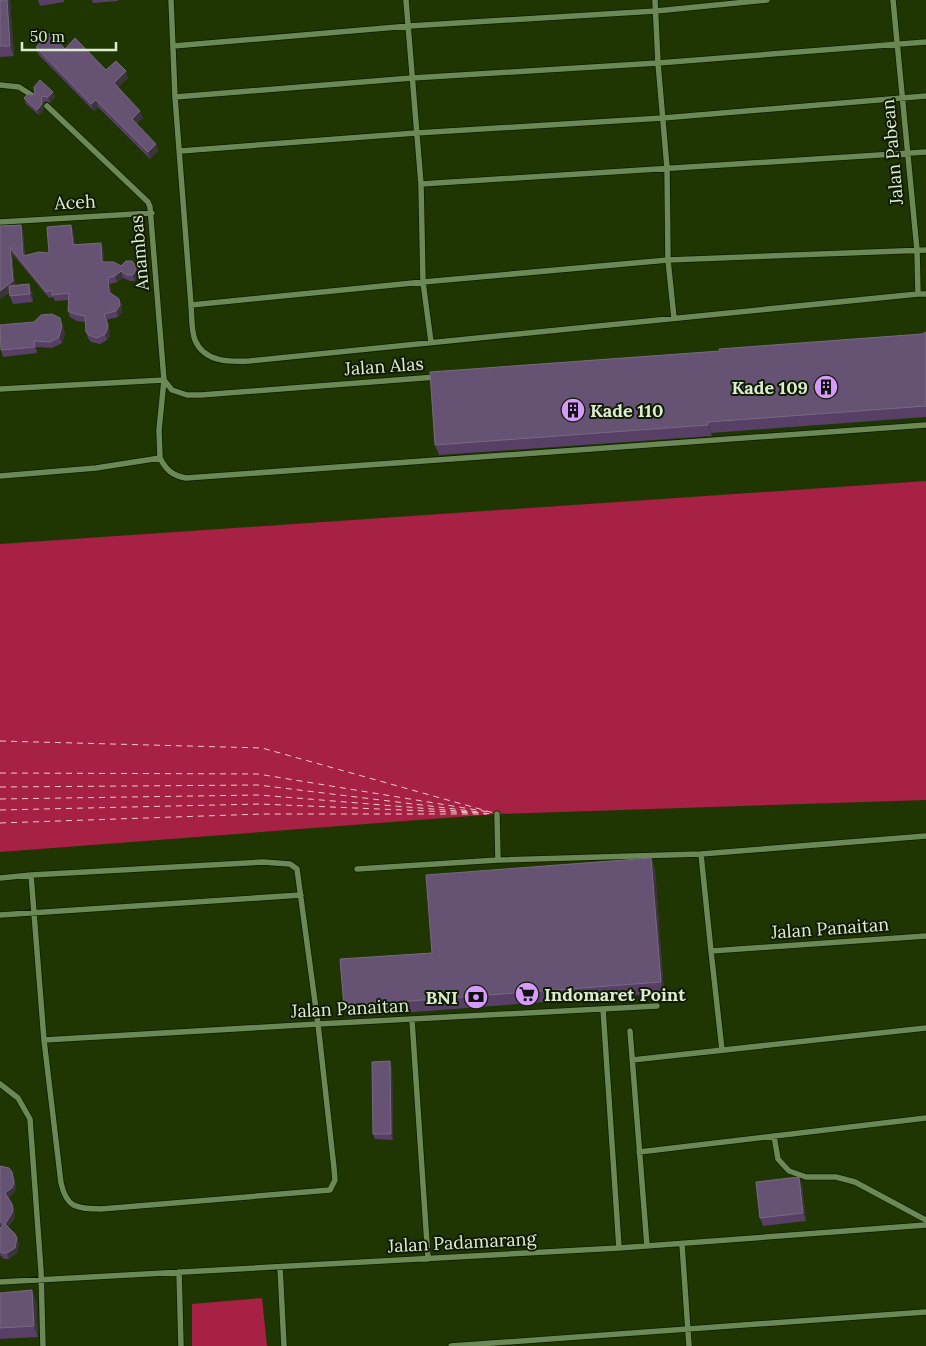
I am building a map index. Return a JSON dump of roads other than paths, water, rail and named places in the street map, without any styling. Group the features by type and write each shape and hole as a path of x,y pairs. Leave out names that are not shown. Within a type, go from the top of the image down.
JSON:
{"lane":[{"path":"171,0 175,97 194,338 200,350 210,356 229,362 926,294"},
{"path":"406,0 421,184 423,282 431,342"},
{"path":"655,0 667,168 668,260 674,318"},
{"path":"173,46 409,26 656,11 767,0"},
{"name":"Jalan Pabean","path":"893,0 917,250 918,294"},
{"path":"175,97 412,78 658,63 926,42"},
{"path":"0,85 19,87 34,96"},
{"path":"180,151 416,132 663,118 926,96"},
{"name":"Anambas","path":"47,106 148,202 152,213 164,380 159,430 160,458"},
{"path":"421,184 926,152"},
{"name":"Aceh","path":"0,222 152,213"},
{"path":"191,305 668,260 926,250"},
{"name":"Jalan Alas","path":"164,380 172,390 187,395 201,395 439,377"},
{"path":"0,389 164,380"},
{"path":"0,476 96,468 160,458 168,471 177,477 186,478 926,426"},
{"path":"497,814 498,860"},
{"path":"357,869 498,860 701,854 926,836"},
{"path":"701,854 722,1050"},
{"path":"0,878 31,876 279,862 290,864 297,869 318,1024 334,1168 334,1180 330,1190 100,1209 77,1207 69,1203 61,1183 44,1040 31,876"},
{"path":"0,915 301,895"},
{"name":"Jalan Panaitan","path":"711,951 926,936"},
{"name":"Jalan Panaitan","path":"44,1040 657,1006"},
{"path":"603,1009 619,1248"},
{"path":"412,1020 428,1259"},
{"path":"632,1060 926,1028"},
{"path":"630,1032 648,1246"},
{"path":"0,1084 18,1098 30,1119 41,1279 43,1346"},
{"path":"639,1152 926,1118"},
{"path":"774,1136 778,1159 789,1171 806,1177 836,1177 855,1182 926,1220"},
{"name":"Jalan Padamarang","path":"0,1282 619,1248 926,1225"},
{"path":"682,1244 689,1346"},
{"path":"280,1267 284,1346"},
{"path":"178,1272 181,1346"},
{"path":"451,1346 926,1312"}],"place":[{"name":"Kade 109","path":"826,387"},
{"name":"Kade 110","path":"573,410"},
{"name":"Indomaret Point","path":"527,994"},
{"name":"BNI","path":"476,997"}]}
